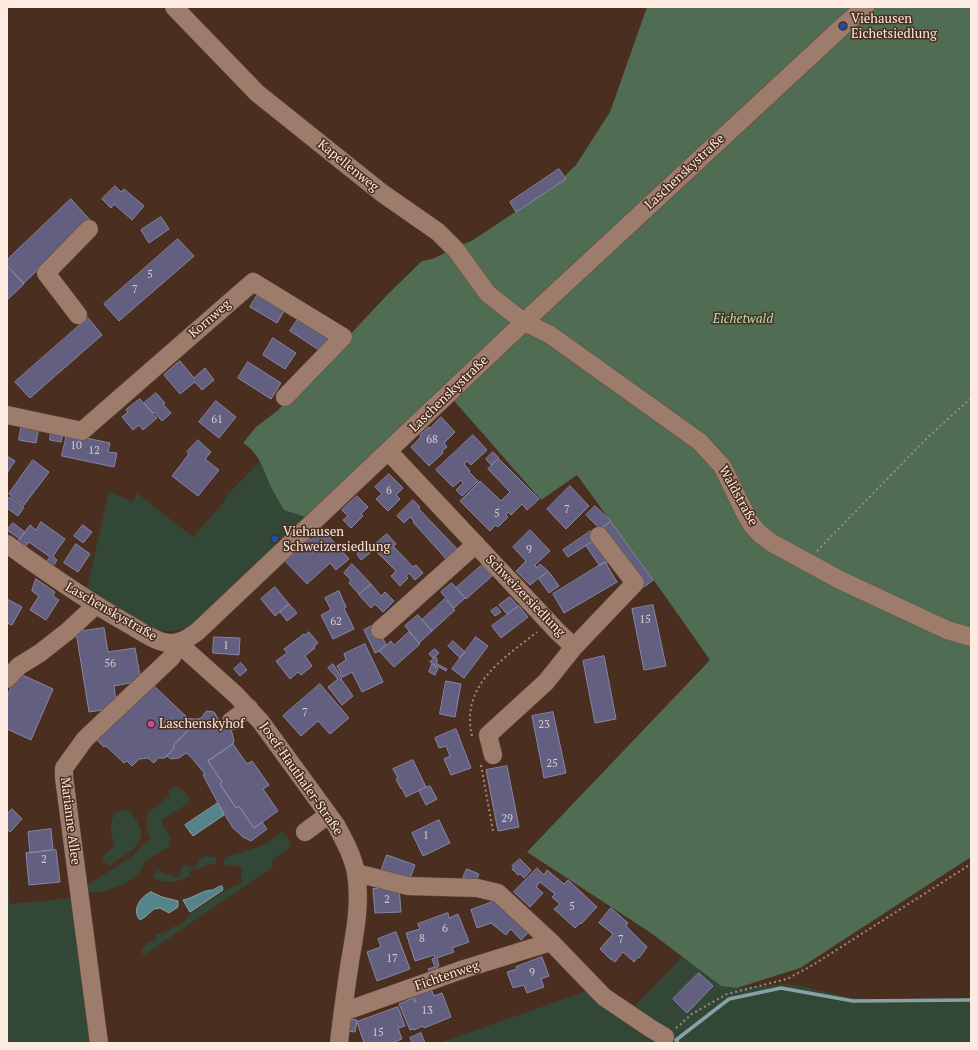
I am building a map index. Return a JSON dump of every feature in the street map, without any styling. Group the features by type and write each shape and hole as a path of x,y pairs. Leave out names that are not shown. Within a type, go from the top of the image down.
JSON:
{"street":[{"name":"Kapellenweg","path":"174,7 257,93 382,193 438,232 456,250 488,294 524,322"},
{"name":"Laschenskystraße","path":"7,544 96,605 158,640 168,643 178,643 186,640 197,632 524,322 865,7"},
{"path":"78,315 46,273 89,229"},
{"name":"Kornweg","path":"7,415 82,431 252,282 343,337 285,398"},
{"name":"Waldstraße","path":"524,322 549,334 700,442 722,466 752,525 772,544 840,580 947,630 971,636"},
{"name":"Schweizersiedlung","path":"388,452 558,632 574,647"},
{"name":"Schweizersiedlung","path":"493,755 488,735 546,682 574,647 635,583 599,536"},
{"name":"Schweizersiedlung","path":"380,630 476,544"},
{"path":"7,679 19,666 40,653 68,631 96,605"},
{"name":"Josef-Hauthaler-Straße","path":"178,643 236,695 261,722 328,815 344,840 356,873 358,915 339,1043"},
{"name":"Marianne Allee","path":"99,1043 64,768 85,740 172,657 178,643"},
{"path":"231,720 249,708"},
{"path":"305,832 328,815"},
{"path":"356,873 408,886 477,888 498,893 551,942 604,997 665,1037"},
{"name":"Fichtenweg","path":"343,1012 464,969 551,942"}],"path":[{"path":"807,562 927,438 971,398"},
{"path":"665,1037 692,1014 727,994 787,979 813,965 971,864"}],"green space":[{"name":"Eichetwald","path":"647,7 971,7 971,857 800,968 737,988 721,986 651,933 527,852 710,660 577,475 541,500 442,387 306,517 284,510 272,489 258,457 243,443 256,427 277,411 299,389 388,294 422,261 432,259 473,240 553,187 576,165 610,112"},
{"path":"260,461 272,489 306,517 204,618 188,628 172,631 152,630 86,593 109,491 133,502 137,493 193,537 224,502 226,496"},
{"path":"175,786 184,791 190,800 184,806 161,820 170,838 169,846 145,861 138,873 127,882 100,892 84,892 84,887 133,856 138,849 151,838 146,826 148,813 169,796 170,790"},
{"path":"121,810 128,810 135,818 140,828 140,840 132,850 111,865 108,865 102,860 103,856 114,846 110,831 112,820 115,814"},
{"path":"281,832 286,835 291,846 272,861 273,867 144,955 141,952 148,942 156,941 156,934 168,931 173,926 176,927 184,922 190,914 229,888 241,884 242,867 223,864 224,859 264,845"},
{"path":"205,856 216,857 216,864 206,865 198,870 196,868 189,872 191,875 181,880 172,882 152,878 157,870 178,877 181,874 181,867 186,865 193,867"},
{"path":"7,861 10,904 84,897 104,1043 7,1043"},
{"path":"682,957 721,986 737,988 785,984 802,986 845,997 869,999 971,1000 971,1043 439,1043 592,989 620,1021"}],"water":[{"path":"218,803 224,815 193,836 185,825"},
{"path":"222,886 223,890 190,912 183,900 205,891 213,890"},
{"path":"151,892 162,897 178,901 178,907 169,913 160,908 154,909 140,920 137,916 138,904 147,894"}],"building":[{"path":"559,169 566,179 516,212 510,202"},
{"path":"115,186 121,192 124,189 144,206 132,220 114,204 111,208 102,199"},
{"path":"71,199 90,220 24,283 7,266 7,260"},
{"path":"161,217 169,229 149,243 141,230"},
{"path":"178,239 194,256 119,321 104,304"},
{"path":"7,266 24,284 8,299 7,298"},
{"path":"260,291 287,306 277,323 250,307"},
{"path":"300,316 332,336 322,352 290,331"},
{"path":"88,318 102,335 30,398 15,382"},
{"path":"273,338 296,353 285,369 263,355"},
{"path":"180,361 194,378 205,368 214,380 202,390 195,382 180,394 164,375"},
{"path":"248,362 281,383 271,399 238,378"},
{"path":"156,393 171,413 162,421 144,403"},
{"path":"140,399 157,418 143,430 139,425 133,430 122,417 128,412 126,410"},
{"path":"216,401 236,417 219,438 199,422"},
{"path":"441,417 455,432 444,443 447,447 442,451 443,453 429,466 411,447 421,437 420,435"},
{"path":"22,424 39,427 36,443 19,440"},
{"path":"51,431 63,433 61,442 50,440"},
{"path":"67,434 110,443 108,452 117,453 114,467 62,456"},
{"path":"473,435 487,450 471,465 467,461 464,464 470,471 469,472 478,481 462,496 456,490 463,483 461,480 453,487 436,470"},
{"path":"198,440 211,452 205,459 219,470 198,496 172,476 189,454 187,452"},
{"path":"493,452 499,458 491,465 486,459"},
{"path":"7,456 15,461 7,473"},
{"path":"499,459 539,499 527,510 522,504 511,515 508,512 506,515 508,517 498,527 495,525 490,531 460,501 480,481 501,501 510,492 488,469"},
{"path":"33,460 49,472 24,505 9,494"},
{"path":"389,474 403,488 396,495 400,499 388,511 376,499 382,494 375,487"},
{"path":"570,486 589,506 566,529 547,509"},
{"path":"357,496 368,507 361,514 363,516 351,528 343,520 348,516 342,510"},
{"path":"10,497 24,507 18,516 7,508 7,500"},
{"path":"413,500 420,507 418,508 458,550 447,560 410,517 404,523 397,516"},
{"path":"595,506 611,521 600,529 586,515"},
{"path":"41,522 65,539 53,556 57,560 52,568 45,563 50,557 29,542 25,547 18,541 30,525 36,530"},
{"path":"611,522 653,580 644,587 601,529"},
{"path":"13,523 25,532 20,539 7,530"},
{"path":"83,525 92,532 83,543 74,536"},
{"path":"323,530 349,559 336,570 330,563 307,584 285,561 310,538 311,540"},
{"path":"530,530 550,551 535,565 537,568 540,564 548,571 530,585 516,571 526,561 513,547"},
{"path":"591,531 596,539 568,557 563,550"},
{"path":"387,534 396,544 393,546 413,567 416,565 423,573 415,580 409,573 406,576 408,578 400,586 391,576 396,571 372,547"},
{"path":"596,539 611,560 600,566 586,546"},
{"path":"76,544 90,554 78,572 64,563"},
{"path":"365,547 370,553 361,560 357,554"},
{"path":"605,562 617,582 564,613 553,594"},
{"path":"352,564 371,584 359,594 349,583 351,580 344,573"},
{"path":"482,565 492,576 466,599 456,588"},
{"path":"549,572 559,586 549,593 539,579"},
{"path":"36,579 55,592 53,596 59,600 46,620 30,610 39,596 32,591"},
{"path":"452,583 465,598 454,608 441,592"},
{"path":"371,584 381,596 385,592 394,601 383,612 375,604 371,608 359,595"},
{"path":"275,587 289,604 275,616 261,599"},
{"path":"339,591 346,607 344,608 354,629 333,639 321,615 331,610 325,598"},
{"path":"510,597 518,606 507,614 499,605"},
{"path":"7,599 22,607 12,625 7,623"},
{"path":"445,599 455,610 432,631 422,620"},
{"path":"289,604 297,613 287,621 280,612"},
{"path":"653,605 666,666 644,670 632,609"},
{"path":"519,606 528,617 501,638 492,626"},
{"path":"497,607 501,612 495,616 491,611"},
{"path":"418,615 432,631 419,643 405,626"},
{"path":"376,624 386,645 375,653 364,630"},
{"path":"104,628 108,652 135,648 141,681 114,686 117,708 89,712 76,632"},
{"path":"309,632 318,643 314,646 315,648 305,656 312,666 301,675 298,672 290,679 276,661 287,653 284,649"},
{"path":"409,632 420,644 394,667 379,651 391,641 394,645"},
{"path":"214,637 240,638 239,655 213,653"},
{"path":"476,637 488,646 464,678 452,669"},
{"path":"453,641 465,652 460,658 448,646"},
{"path":"365,644 383,682 362,692 352,672 343,677 337,666 346,660 344,654"},
{"path":"435,649 439,653 433,658 429,654"},
{"path":"604,656 616,719 595,723 583,661"},
{"path":"436,657 437,664 447,669 446,671 430,662"},
{"path":"241,663 247,670 240,676 234,669"},
{"path":"333,664 353,696 342,705 328,687 338,679 328,668"},
{"path":"432,664 438,668 435,675 429,672"},
{"path":"18,673 53,689 31,740 7,729 7,697"},
{"path":"446,681 461,684 455,717 440,714"},
{"name":"Laschenskyhof","path":"152,684 194,724 173,746 174,748 165,758 158,758 154,763 148,758 139,759 132,766 127,761 124,763 94,737"},
{"path":"320,684 349,718 330,734 318,721 301,736 283,716"},
{"path":"207,711 214,712 219,720 231,729 234,741 233,744 208,761 222,782 220,784 236,808 239,806 254,828 262,822 267,829 251,841 243,837 233,828 203,775 205,774 191,757 186,753 179,758 171,759 167,756 174,748 173,746 194,724 187,718 201,718"},
{"path":"553,712 566,773 544,778 532,716"},
{"path":"456,729 471,768 451,775 444,759 450,756 446,746 439,748 435,738"},
{"path":"233,744 247,764 252,761 269,785 263,789 278,811 254,828 239,806 236,808 220,784 222,782 208,761"},
{"path":"413,760 426,787 406,797 396,779 398,778 393,769"},
{"path":"507,766 519,827 498,831 486,770"},
{"path":"430,786 437,799 426,805 419,791"},
{"path":"12,809 22,819 10,832 7,829 7,814"},
{"path":"439,820 450,843 423,856 412,833"},
{"path":"51,829 53,850 30,853 28,832"},
{"path":"56,850 60,882 29,885 26,853"},
{"path":"387,855 415,865 409,881 381,871"},
{"path":"520,859 531,870 524,878 512,869 514,868 512,866"},
{"path":"537,868 544,875 547,870 564,884 568,880 597,907 581,924 580,923 575,928 554,909 560,904 552,897 555,894 540,882 536,887 543,893 530,907 514,892"},
{"path":"467,869 479,874 475,884 463,878"},
{"path":"399,887 401,912 375,913 373,889"},
{"path":"495,901 532,929 521,940 511,929 506,935 491,923 477,928 471,910"},
{"path":"611,908 628,923 626,926 647,947 634,962 623,952 615,962 600,949 613,934 599,923"},
{"path":"448,913 449,918 458,914 469,942 452,948 454,952 437,958 439,974 431,977 428,969 435,967 432,959 435,958 434,955 415,961 406,933 420,929 418,924"},
{"path":"396,932 410,969 377,981 367,952 381,947 378,939"},
{"path":"542,957 549,976 541,979 544,987 527,993 524,985 513,988 507,972"},
{"path":"699,973 713,986 687,1013 673,999"},
{"path":"431,989 434,996 442,993 451,1017 424,1028 423,1026 410,1030 399,1004 413,998 416,1003 413,995"},
{"path":"398,1007 405,1026 398,1028 402,1039 392,1043 364,1043 357,1022"},
{"path":"349,1019 357,1020 355,1032 347,1031"},
{"path":"421,1033 425,1043 412,1043 410,1038"}],"waterway":[{"path":"678,1043 676,1040 729,999 781,988 853,1001 971,1000"}],"place":[{"name":"Viehausen Eichetsiedlung","path":"843,26"},
{"name":"Viehausen Schweizersiedlung","path":"275,539"},
{"name":"Laschenskyhof","path":"151,724"}]}
